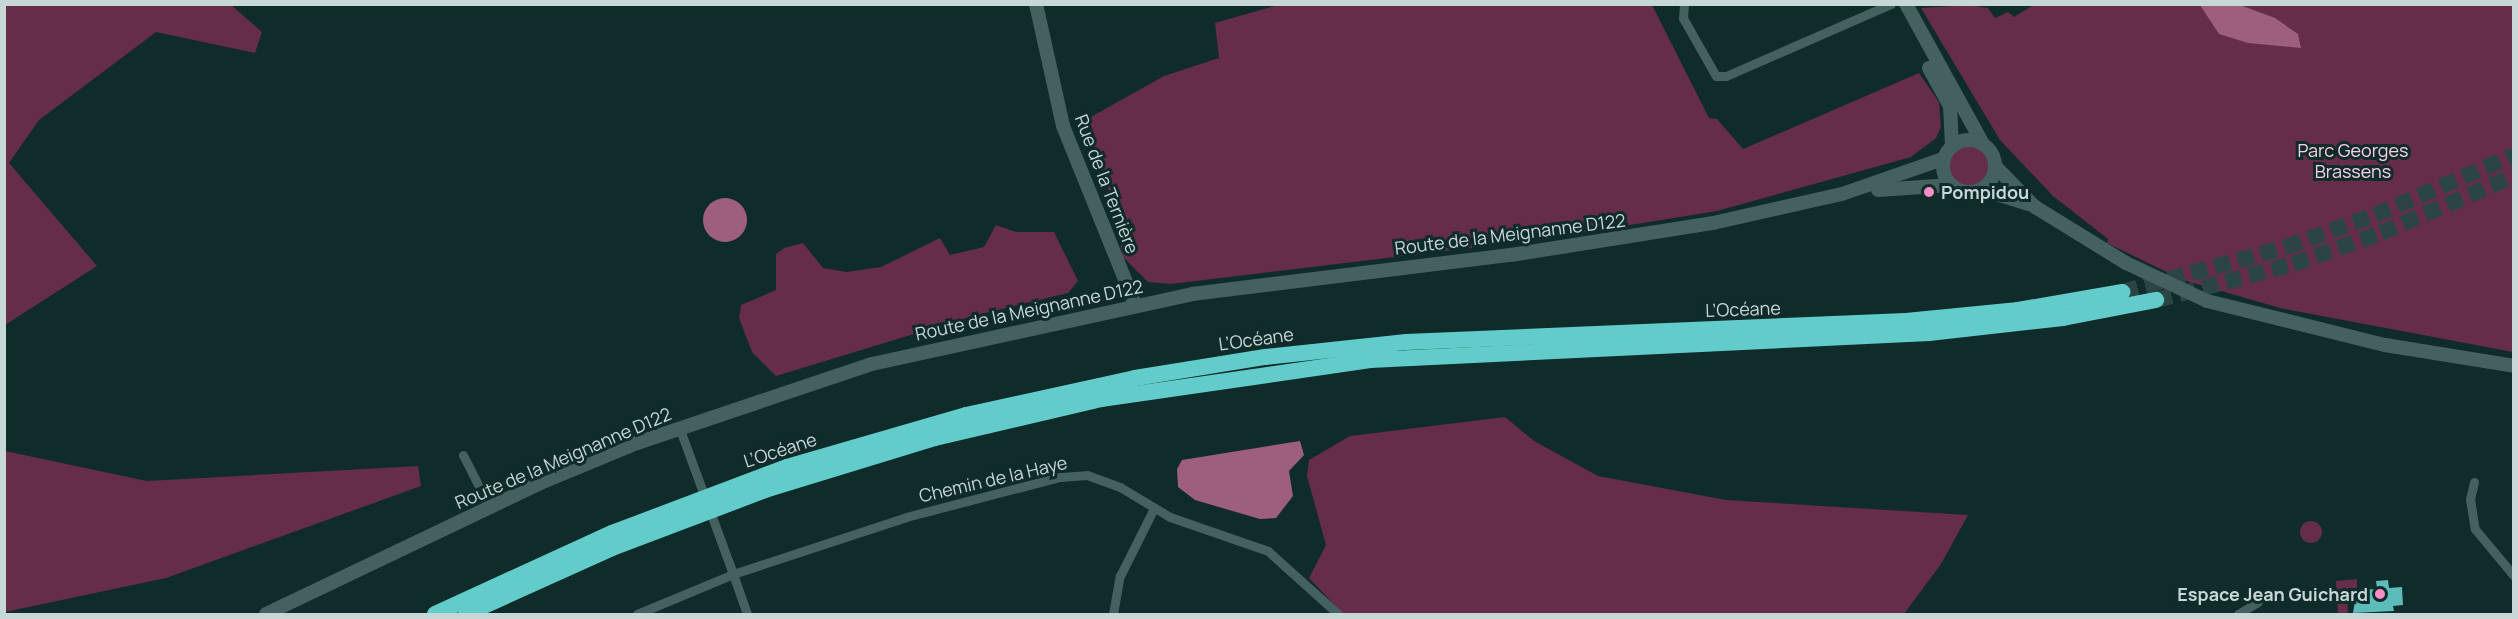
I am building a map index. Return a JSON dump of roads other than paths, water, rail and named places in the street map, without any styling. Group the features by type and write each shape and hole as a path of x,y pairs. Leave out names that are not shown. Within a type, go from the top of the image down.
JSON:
{"highway":[{"name":"L’Océane","path":"435,615 612,533 787,467 966,415 1135,378 1265,357 1406,342 1906,321 2018,310 2122,292"},
{"name":"L’Océane","path":"466,615 612,548 771,488 935,438 1133,393 1307,366 1438,354 1962,330 2156,300"}],"street":[{"name":"Rue de la Ternière","path":"1036,4 1063,126 1135,304"},
{"path":"1684,4 1683,18 1716,76 1726,76 1891,4"},
{"path":"1897,4 1950,106 1954,122 1952,146 1943,159 1943,173 1951,185"},
{"path":"1906,4 1995,166 2036,207 2126,263 2197,297 2233,309 2345,333 2388,336 2481,360 2514,366"},
{"path":"1952,146 1966,140 1983,144"},
{"path":"1842,194 1943,159"},
{"path":"1981,189 1995,166"},
{"path":"1842,194 1919,184 1951,185 1967,192 1981,189 2036,207"},
{"name":"Route de la Meignanne D122","path":"266,615 490,508 679,426 872,364 1135,304 1289,279 1625,239 1842,194"},
{"path":"679,426 747,615"},
{"path":"463,455 490,508"},
{"name":"Chemin de la Haye","path":"638,615 733,574 906,517 1060,477 1104,480 1154,508 1269,551 1338,615"},
{"path":"2474,482 2470,506 2477,534 2514,576"},
{"path":"1113,615 1120,576 1154,508"},
{"path":"2238,615 2258,602"}],"tunnel":[{"path":"2122,292 2286,247 2375,215 2514,155"},
{"path":"2156,300 2293,264 2381,233 2514,176"}],"place":[{"name":"Pompidou","path":"1929,192"},
{"name":"Espace Jean Guichard","path":"2380,594"}],"park label":[{"name":"Parc Georges Brassens","path":"2353,161"}]}
